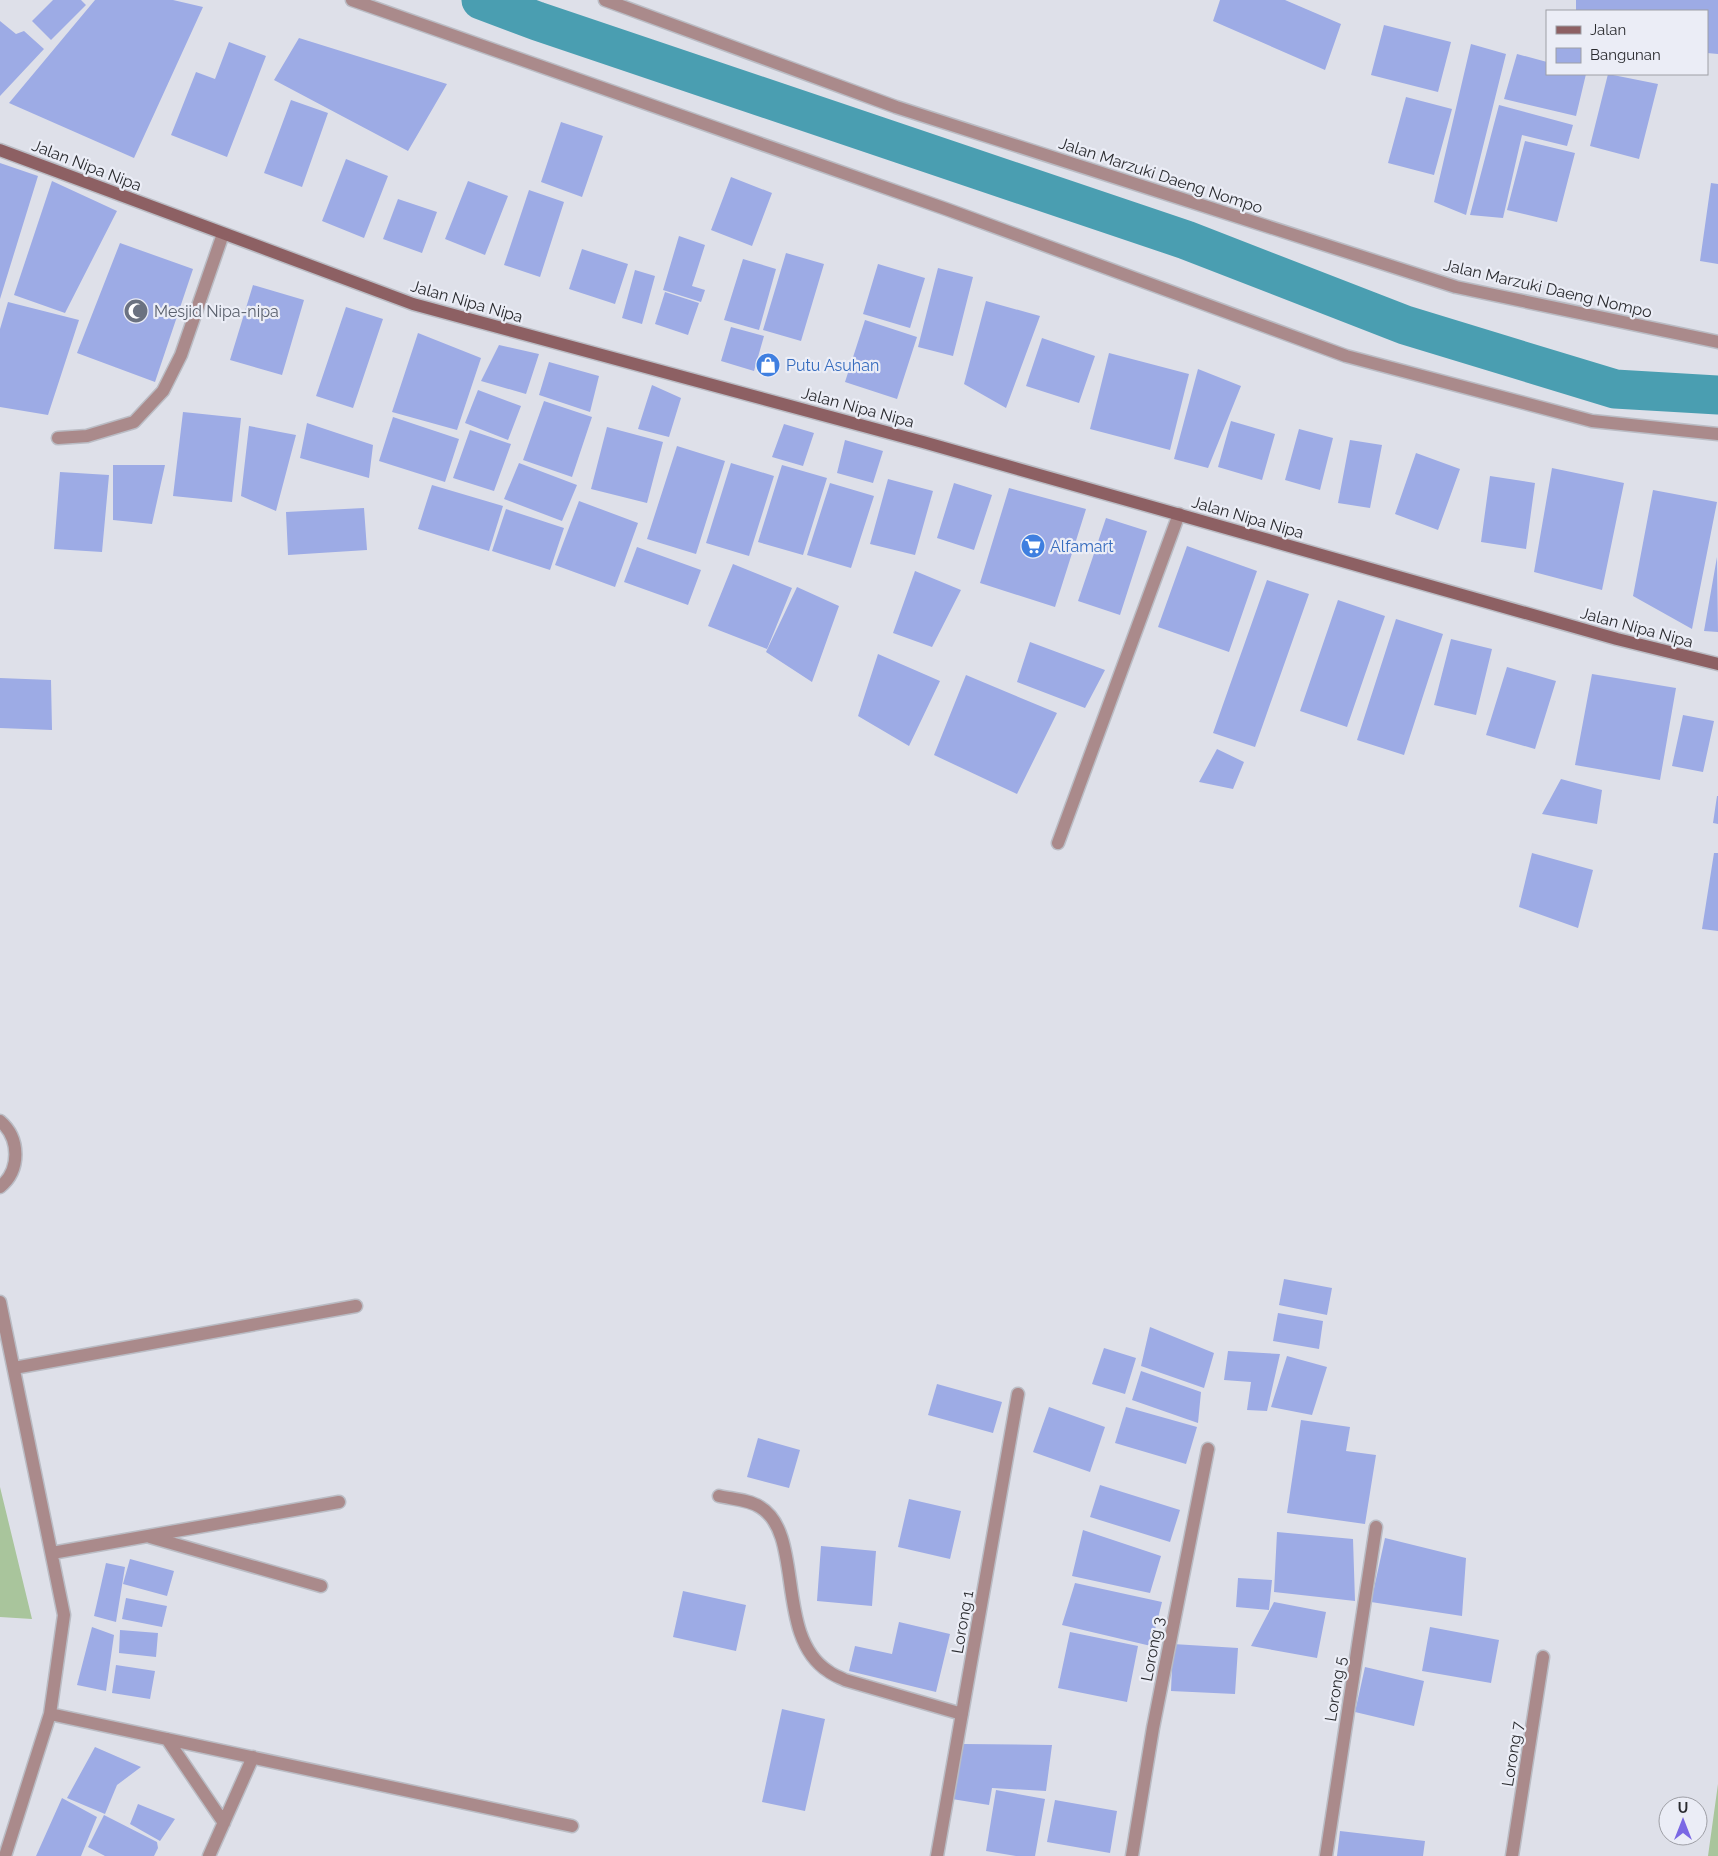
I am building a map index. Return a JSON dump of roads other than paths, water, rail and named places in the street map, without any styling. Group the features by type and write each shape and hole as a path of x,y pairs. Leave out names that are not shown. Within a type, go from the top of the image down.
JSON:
{"street":[{"path":"352,0 946,209 1346,356 1592,421 1718,434"},
{"name":"Jalan Marzuki Daeng Nompo","path":"605,0 896,107 1456,287 1718,342"},
{"name":"Jalan Nipa Nipa","path":"0,150 413,304 923,442 1617,639 1718,664"},
{"path":"58,438 87,436 134,422 163,391 181,355 223,234"},
{"path":"1058,843 1180,514"},
{"path":"0,1121 6,1126 14,1140 16,1155 13,1170 0,1187"},
{"path":"0,1302 64,1615 50,1714 5,1856"},
{"path":"14,1368 356,1306"},
{"name":"Lorong 1","path":"937,1856 1018,1394"},
{"name":"Lorong 3","path":"1132,1856 1153,1728 1208,1449"},
{"path":"720,1496 759,1506 775,1520 783,1545 793,1608 802,1640 827,1671 845,1680 962,1714"},
{"path":"52,1553 339,1502"},
{"name":"Lorong 5","path":"1326,1856 1376,1527"},
{"path":"147,1536 320,1586"},
{"name":"Lorong 7","path":"1512,1856 1543,1657"},
{"path":"50,1714 572,1826"},
{"path":"167,1739 224,1823"},
{"path":"209,1856 253,1757"}],"waterway":[{"path":"481,0 537,21 1186,240 1405,325 1615,389 1718,395"}],"place":[{"name":"Mesjid Nipa-nipa","path":"136,311"},
{"name":"Putu Asuhan","path":"768,365"},
{"name":"Alfamart","path":"1033,546"}]}
